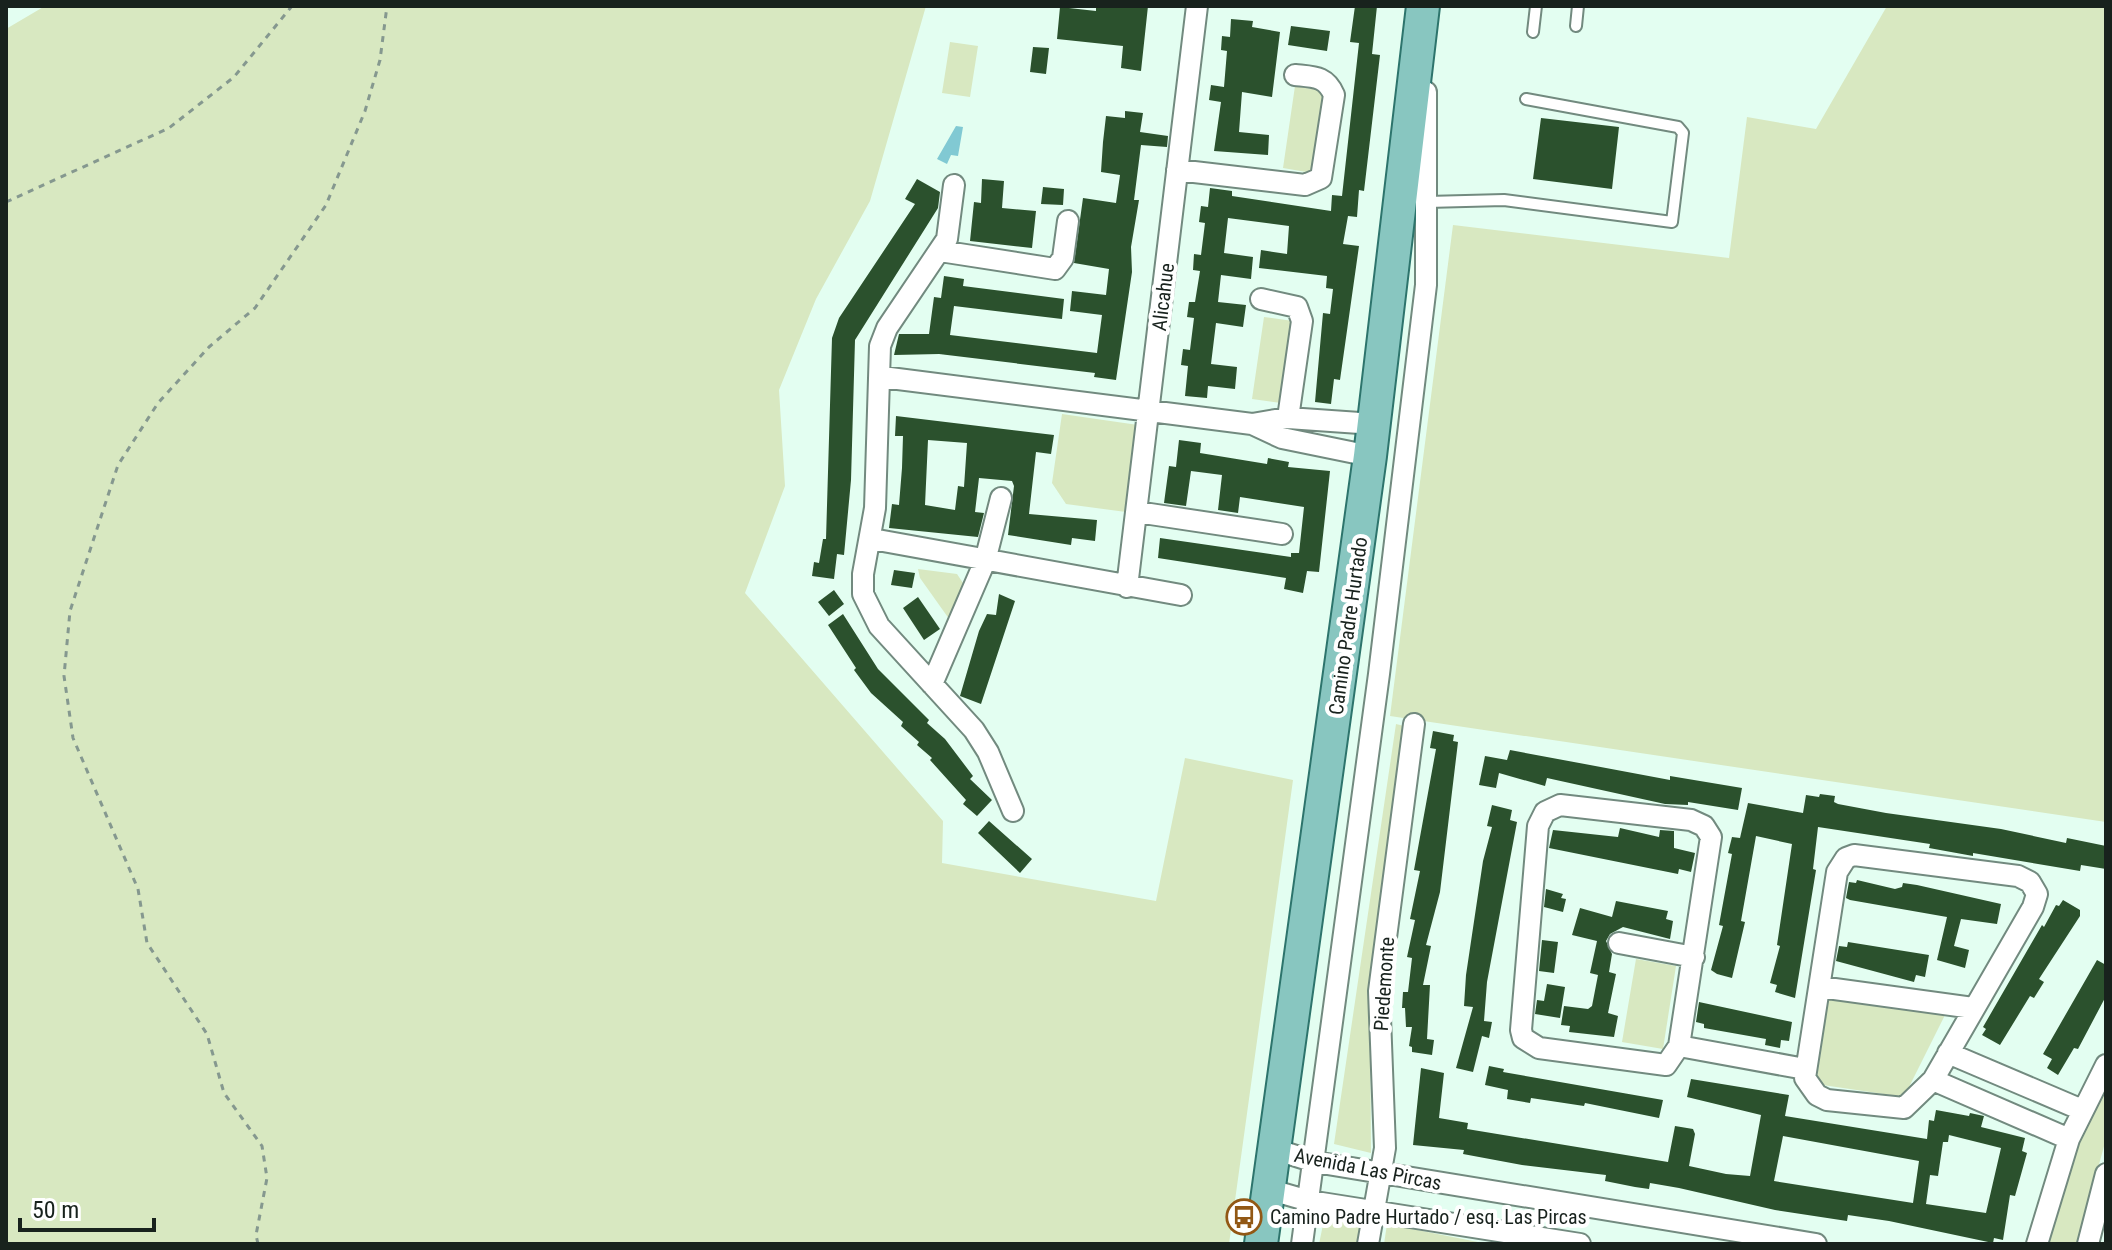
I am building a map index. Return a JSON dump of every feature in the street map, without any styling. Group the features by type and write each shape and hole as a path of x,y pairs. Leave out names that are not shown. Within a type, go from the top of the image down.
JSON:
{"main road":[{"name":"Camino Padre Hurtado","path":"1261,1244 1277,1150 1370,456 1424,6"}],"street":[{"name":"Alicahue","path":"1127,587 1197,6"},
{"name":"Camino Padre Hurtado","path":"1302,1244 1426,285 1424,6"},
{"path":"1177,170 1305,185 1321,178 1334,95 1329,83 1321,78 1295,75"},
{"path":"954,185 947,239 887,328 880,346 882,377 872,539 863,574 863,594 879,626 974,730 988,752 1013,811"},
{"path":"940,251 1055,269 1063,258 1068,221"},
{"path":"1261,299 1297,307 1302,321 1288,418"},
{"path":"882,377 1252,424 1288,418 1374,424"},
{"path":"1252,424 1282,438 1370,456"},
{"path":"932,684 985,561 1001,498"},
{"path":"1137,512 1282,534"},
{"path":"872,539 1181,595"},
{"name":"Piedemonte","path":"1368,1244 1385,1148 1379,991 1414,724"},
{"path":"1560,805 1691,820 1708,830 1712,843 1679,1046 1671,1060 1659,1066 1539,1048 1523,1038 1538,826 1545,812 1560,805"},
{"path":"1851,856 2018,876 2035,889 2036,900 1973,1008 1933,1080 1911,1104 1896,1108 1827,1100 1809,1086 1805,1069 1837,872 1851,856"},
{"path":"1619,943 1694,957"},
{"path":"1820,987 1973,1008"},
{"path":"1679,1046 1805,1069"},
{"path":"1948,1053 2082,1110"},
{"path":"2037,1244 2069,1139 2106,1065"},
{"path":"1933,1080 2069,1139"},
{"name":"Avenida Las Pircas","path":"1277,1150 1315,1162 1816,1244"},
{"path":"2088,1244 2106,1174"},
{"name":"Avenida Las Pircas","path":"1455,1224 1449,1203 1460,1186"},
{"name":"Avenida Las Pircas","path":"1271,1190 1309,1201 1580,1244"}],"lane":[{"path":"1533,32 1536,6"},
{"path":"1576,26 1578,6"},
{"path":"1427,202 1504,200 1672,222 1683,133 1678,127 1526,99"}],"path":[{"path":"6,202 169,128 234,77 292,6"},
{"path":"258,1244 256,1235 267,1178 262,1146 224,1093 207,1034 147,943 138,889 73,738 64,676 70,611 118,465 158,403 209,347 255,308 326,205 369,98 380,60 387,6"}],"green space":[{"path":"45,6 926,6 870,201 816,299 779,390 785,486 745,593 943,821 942,863 1156,901 1185,758 1293,780 1229,1244 6,1244 6,29"},
{"path":"1887,6 2106,6 2106,822 1390,716 1453,225 1729,258 1747,117 1816,129"},
{"path":"950,42 978,46 970,97 942,93"},
{"path":"1295,86 1324,91 1312,173 1283,168"},
{"path":"1264,317 1293,321 1281,403 1252,399"},
{"path":"1062,414 1138,425 1126,512 1066,504 1052,483"},
{"path":"918,569 957,574 965,586 952,623 920,578"},
{"path":"1396,724 1404,726 1370,1012 1371,1153 1334,1144"},
{"path":"1636,959 1676,966 1663,1049 1622,1042"},
{"path":"1829,996 1945,1015 1904,1097 1816,1084"},
{"path":"2106,1072 2106,1139 2077,1244 2044,1244 2048,1218"},
{"path":"1325,1215 1362,1222 1358,1244 1319,1244"},
{"path":"1387,1224 1488,1244 1384,1244"}],"water":[{"path":"956,126 963,127 958,156 951,155 947,164 937,159"}],"building":[{"path":"1096,6 1148,6 1141,71 1121,68 1123,46 1057,39 1060,7 1096,11"},
{"path":"1355,6 1377,6 1372,54 1380,55 1364,191 1359,190 1357,217 1348,216 1343,244 1359,246 1340,380 1334,379 1331,404 1315,402 1323,313 1330,314 1333,289 1326,288 1327,276 1259,268 1261,250 1287,254 1289,226 1228,218 1224,253 1253,257 1251,279 1221,275 1218,302 1246,305 1243,327 1216,323 1211,364 1237,367 1235,389 1208,386 1207,398 1185,396 1188,366 1181,365 1183,349 1190,350 1194,318 1187,317 1189,302 1195,302 1200,271 1193,270 1194,254 1201,255 1205,223 1199,222 1201,206 1208,207 1210,188 1232,191 1232,196 1331,211 1332,195 1342,196 1359,43 1350,42"},
{"path":"1231,19 1253,21 1252,27 1280,32 1272,97 1242,92 1239,132 1269,135 1268,155 1214,151 1221,102 1209,100 1211,85 1224,87 1227,51 1221,50 1222,36 1230,37"},
{"path":"1291,26 1330,31 1327,51 1288,45"},
{"path":"1033,47 1049,48 1046,74 1030,72"},
{"path":"1125,111 1143,113 1140,132 1168,136 1167,147 1141,145 1134,200 1139,200 1131,247 1132,272 1116,380 1094,377 1095,373 939,354 894,355 899,334 929,334 934,297 941,298 944,276 964,279 963,286 1064,299 1062,319 954,306 950,335 1097,353 1102,315 1070,311 1072,291 1106,295 1109,269 1074,263 1083,198 1116,203 1120,175 1101,172 1103,142 1106,116 1125,118"},
{"path":"1541,118 1619,127 1612,189 1533,179"},
{"path":"917,179 940,192 938,208 855,340 851,480 844,555 837,554 834,579 812,576 814,562 819,563 823,539 826,539 832,338 839,318 915,204 905,199"},
{"path":"982,179 1004,181 1002,208 1036,211 1032,248 970,241 974,202 981,203"},
{"path":"1043,187 1064,189 1063,205 1041,204"},
{"path":"896,416 1054,435 1051,454 1036,452 1029,514 1097,520 1095,541 1072,538 1071,545 1008,535 1012,481 979,478 975,512 984,513 978,537 889,528 892,504 899,505 902,468 903,436 895,436","holes":["928,440 967,443 964,487 958,486 955,510 925,505"]},
{"path":"1179,440 1201,443 1200,453 1267,464 1268,458 1289,462 1288,467 1330,471 1319,572 1307,571 1303,593 1284,589 1286,578 1158,558 1160,538 1291,557 1291,553 1299,553 1304,507 1240,497 1238,513 1218,510 1222,475 1191,471 1186,506 1164,503 1169,466 1176,467"},
{"path":"894,570 915,573 912,588 891,585"},
{"path":"834,590 844,604 829,616 818,602"},
{"path":"999,594 1015,601 981,704 960,696 979,631 987,614 996,615"},
{"path":"918,597 940,629 924,640 903,608"},
{"path":"843,614 878,669 929,720 927,723 945,739 973,776 970,779 992,800 977,816 963,804 966,800 930,760 932,758 917,745 919,742 901,726 903,722 871,693 854,670 856,668 828,625"},
{"path":"1433,731 1454,735 1453,741 1458,742 1440,892 1426,945 1431,946 1423,985 1430,985 1427,1039 1434,1040 1432,1055 1412,1052 1409,1046 1412,1027 1406,1027 1405,1008 1402,1008 1403,992 1408,992 1412,958 1407,957 1415,920 1410,919 1420,871 1414,870 1436,749 1430,748"},
{"path":"1510,750 1670,780 1670,776 1742,788 1738,810 1688,802 1688,805 1665,804 1547,778 1545,786 1499,773 1496,788 1479,785 1485,756 1507,760"},
{"path":"1820,794 1835,796 1834,802 1838,804 1886,813 2001,829 2066,843 2067,838 2106,846 2106,869 2081,865 2080,871 1973,853 1973,856 1929,848 1930,844 1818,827 1813,869 1816,870 1795,998 1775,992 1777,985 1770,983 1780,946 1777,945 1792,844 1756,836 1741,921 1745,922 1732,978 1717,974 1711,970 1723,926 1719,925 1732,854 1728,853 1732,837 1740,838 1748,803 1803,813 1806,795 1819,797"},
{"path":"1492,805 1512,810 1510,820 1517,822 1487,982 1484,1021 1492,1022 1489,1038 1482,1036 1473,1072 1456,1068 1473,1007 1464,1006 1466,975 1483,861 1492,827 1487,826"},
{"path":"989,821 1032,859 1020,873 978,833"},
{"path":"1620,828 1659,837 1660,830 1674,831 1674,848 1695,853 1691,872 1679,869 1678,874 1549,848 1553,830 1618,837"},
{"path":"1857,880 1895,889 1902,887 1903,883 1917,885 2001,904 1997,924 1961,919 1954,946 1969,950 1965,968 1937,960 1947,917 1850,900 1846,898 1849,882 1856,883"},
{"path":"1546,889 1563,894 1561,898 1566,899 1563,912 1544,907"},
{"path":"2063,900 2080,910 2080,916 2039,979 2044,982 2034,998 2030,996 2000,1045 1982,1035 1986,1029 1983,1027 2042,925 2044,927 2056,905 2059,906"},
{"path":"1616,901 1668,911 1666,919 1673,921 1670,939 1623,927 1610,934 1606,941 1612,954 1609,972 1616,974 1608,1013 1618,1016 1614,1037 1569,1032 1570,1026 1561,1025 1564,1006 1588,1009 1592,1006 1598,975 1590,973 1597,941 1572,935 1580,908 1612,917"},
{"path":"1542,940 1558,942 1554,973 1539,971"},
{"path":"1848,942 1929,955 1925,977 1916,975 1914,982 1836,961 1839,946 1847,947"},
{"path":"2097,960 2106,965 2106,996 2078,1049 2074,1048 2058,1075 2047,1068 2052,1059 2043,1054"},
{"path":"1547,984 1565,987 1560,1018 1535,1014 1537,1000 1544,1001"},
{"path":"1699,1002 1792,1022 1789,1041 1781,1040 1780,1048 1765,1045 1766,1039 1704,1028 1704,1024 1696,1022"},
{"path":"1489,1066 1504,1069 1503,1072 1663,1100 1659,1118 1585,1103 1584,1106 1531,1098 1530,1103 1507,1099 1508,1090 1485,1085"},
{"path":"1421,1068 1444,1073 1439,1118 1468,1123 1467,1129 1668,1162 1675,1126 1693,1129 1695,1134 1689,1166 1726,1174 1750,1176 1761,1115 1687,1097 1691,1079 1789,1095 1785,1116 1927,1139 1929,1120 1934,1121 1936,1110 1984,1116 1981,1127 2025,1138 2022,1151 2027,1153 2015,1196 2010,1195 2003,1240 1994,1238 1993,1243 1889,1221 1848,1215 1847,1221 1775,1210 1650,1183 1649,1189 1635,1187 1605,1181 1606,1175 1522,1165 1463,1154 1464,1150 1413,1145","holes":["1949,1135 2001,1148 1986,1213 1926,1204 1930,1175 1938,1176 1943,1142 1948,1142","1783,1136 1919,1161 1913,1203 1774,1181"]}],"place":[{"name":"Camino Padre Hurtado / esq. Las Pircas","path":"1244,1217"}]}
